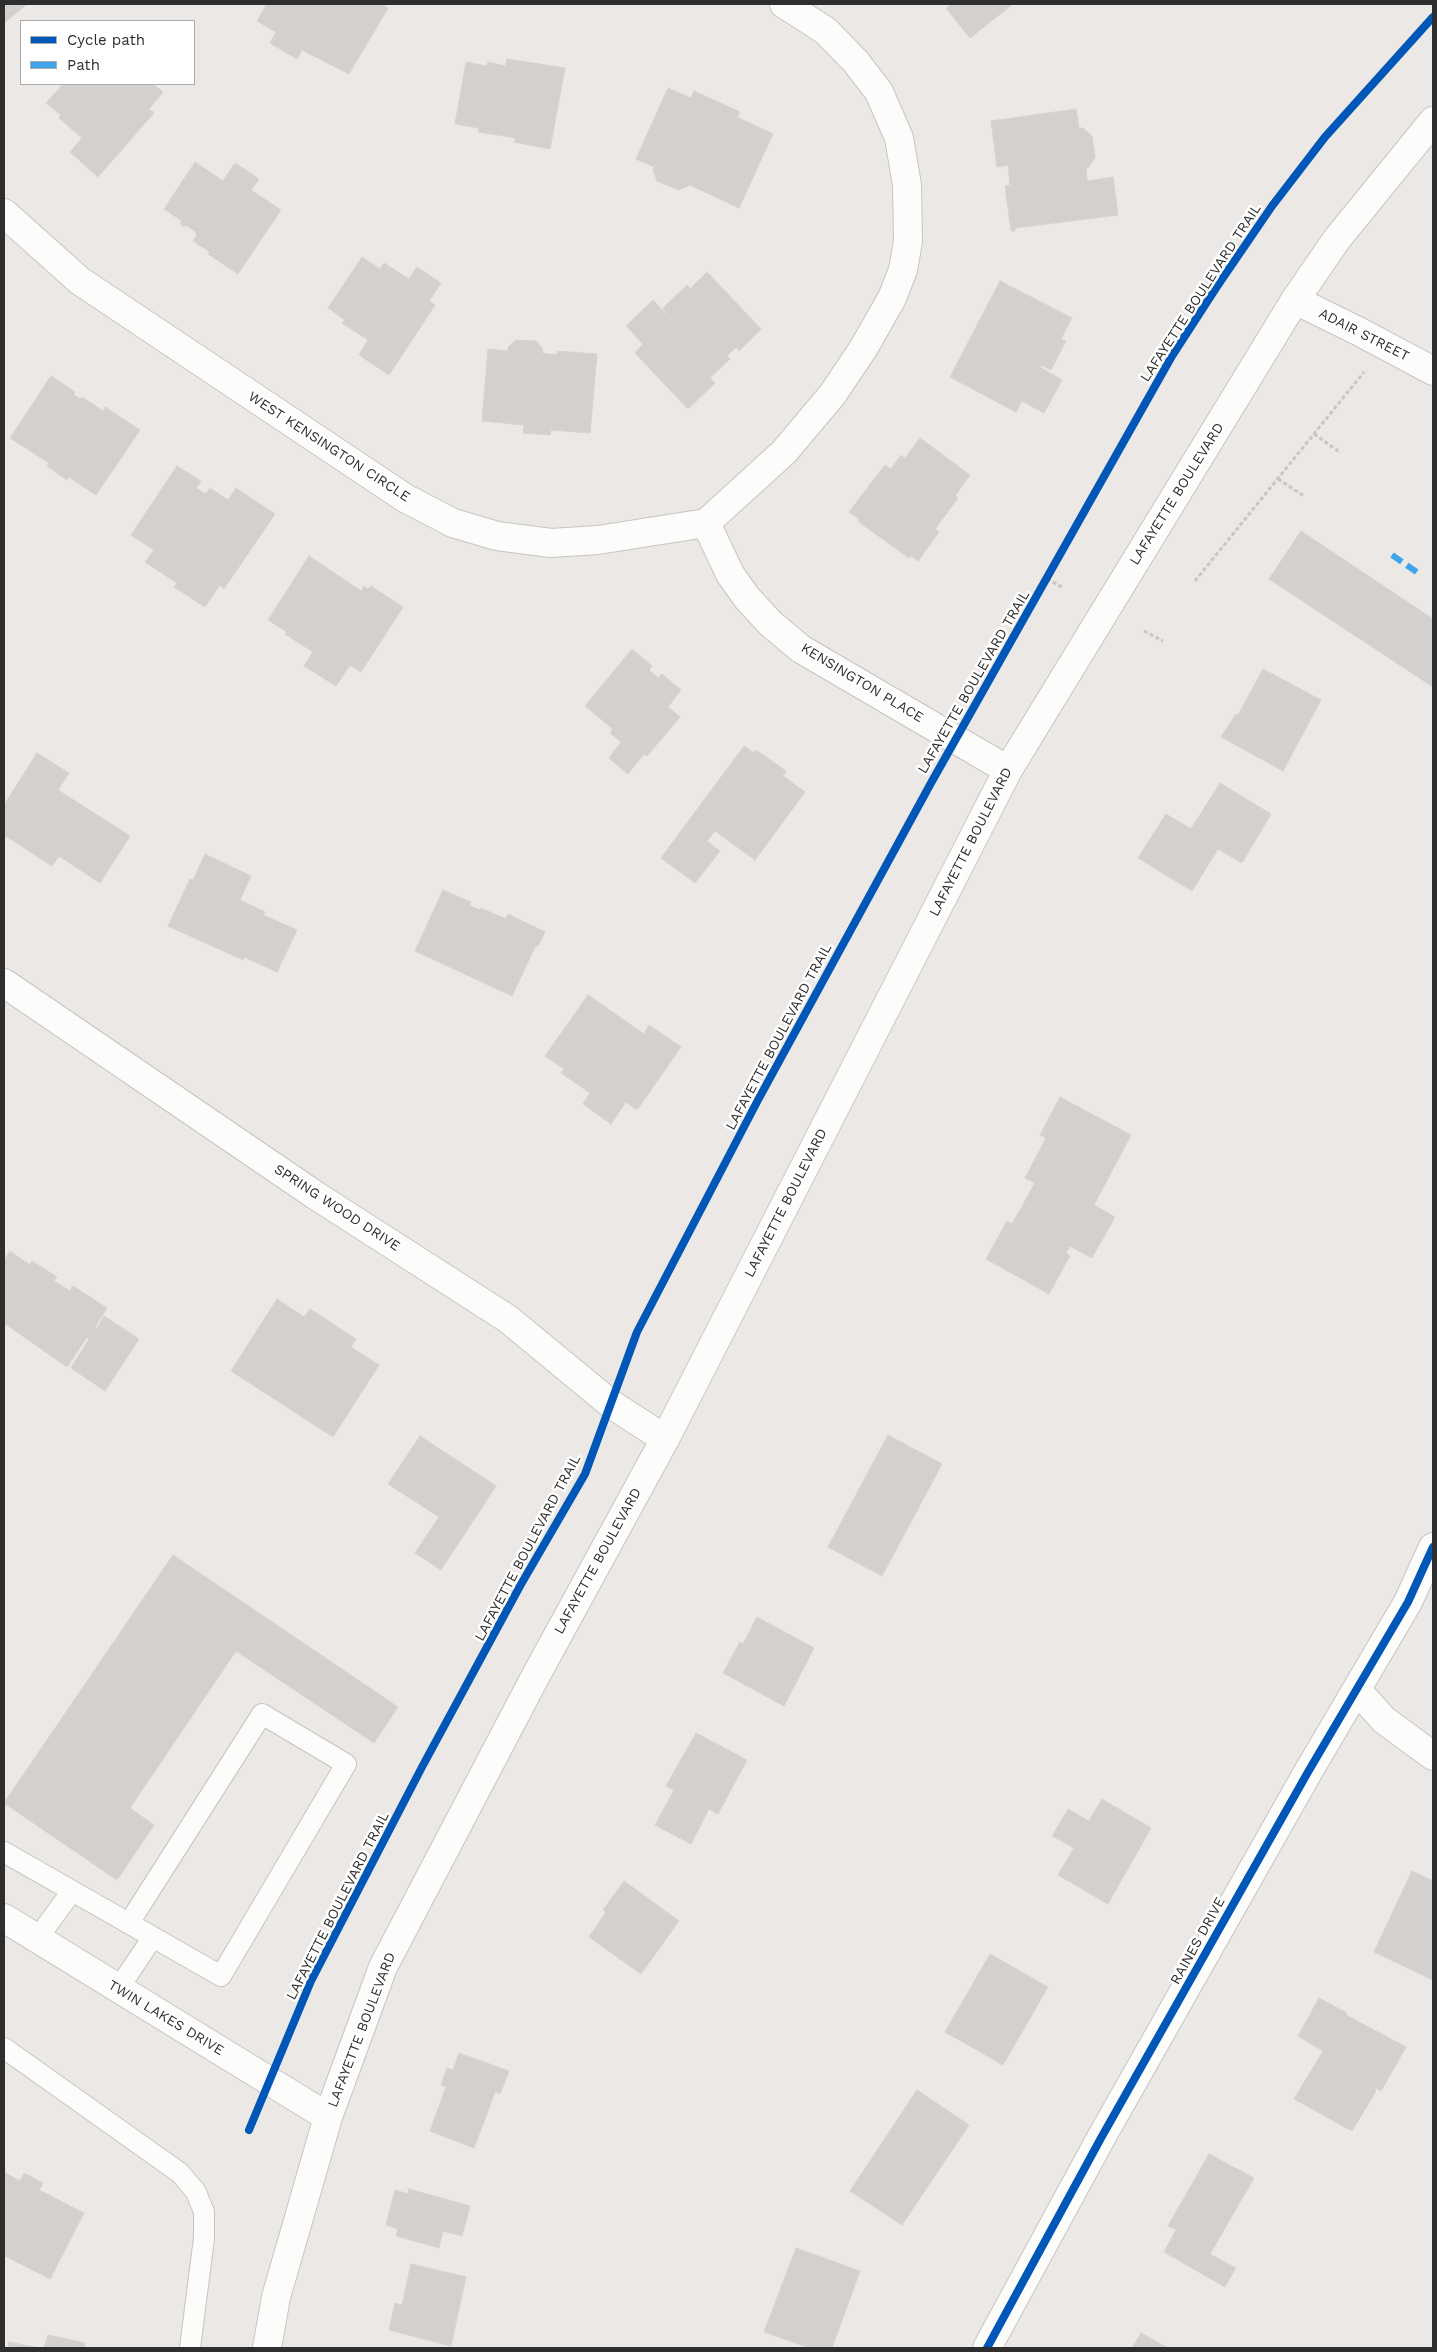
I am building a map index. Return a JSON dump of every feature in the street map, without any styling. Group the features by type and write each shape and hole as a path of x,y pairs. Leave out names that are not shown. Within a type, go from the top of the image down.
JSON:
{"street":[{"path":"706,523 784,452 832,395 863,349 892,298 903,270 908,241 907,185 899,138 879,92 856,62 826,32 784,4"},
{"name":"LAFAYETTE BOULEVARD","path":"267,2348 276,2297 328,2117 384,1967 534,1679 665,1439 1008,770 1295,300 1337,238 1433,122"},
{"name":"WEST KENSINGTON CIRCLE","path":"4,214 80,281 405,498 453,523 497,536 551,542 598,540 706,523"},
{"name":"ADAIR STREET","path":"1295,300 1386,345 1433,371"},
{"name":"KENSINGTON PLACE","path":"706,523 730,574 747,598 770,623 801,649 1008,770"},
{"name":"SPRING WOOD DRIVE","path":"4,983 315,1195 508,1319 611,1404 665,1439"},
{"name":"RAINES DRIVE","path":"987,2348 1101,2138 1308,1772 1408,1602 1433,1547"},
{"path":"1356,1690 1384,1720 1433,1756"},
{"name":"TWIN LAKES DRIVE","path":"4,1918 328,2117"}],"lane":[{"path":"4,1852 221,1976 346,1764 262,1714 129,1923"},
{"path":"37,1939 72,1891"},
{"path":"118,1989 153,1937"},
{"path":"4,2048 180,2173 196,2192 204,2212 204,2238 190,2348"}],"path":[{"path":"1195,582 1386,345"},
{"path":"1314,434 1342,453"},
{"path":"1278,479 1304,496"},
{"path":"1047,579 1062,587"},
{"path":"1144,631 1163,642"}],"building":[{"path":"4,4 27,4 4,23"},
{"path":"267,4 381,4 388,8 349,74 302,50 297,59 270,43 276,32 257,21"},
{"path":"952,4 1013,4 970,38 946,8"},
{"path":"507,59 565,68 550,149 514,142 516,138 478,132 479,128 455,124 466,62 487,66 488,62 505,66"},
{"path":"62,85 154,85 163,92 149,109 154,113 98,177 70,152 82,138 59,118 61,115 46,103"},
{"path":"668,88 691,98 694,91 740,112 737,117 773,134 739,208 690,185 679,190 657,181 653,170 655,167 636,159"},
{"path":"1076,109 1079,128 1083,128 1092,136 1095,157 1089,167 1086,167 1087,181 1113,177 1118,215 1015,228 1015,231 1011,231 1005,186 1010,185 1008,165 997,167 991,121"},
{"path":"195,162 223,181 235,163 259,179 251,190 281,210 238,274 208,254 210,252 193,241 197,235 195,231 185,225 184,227 180,223 182,221 164,209"},
{"path":"362,257 380,269 384,263 409,279 417,267 441,283 429,301 435,305 389,375 359,355 368,340 342,323 345,320 328,308"},
{"path":"707,272 761,329 739,351 736,347 727,356 730,359 710,378 715,383 688,409 635,353 643,344 626,326 653,300 671,319 663,308 687,285 690,289"},
{"path":"1000,281 1072,318 1061,339 1066,341 1051,370 1038,366 1062,380 1044,413 1022,401 1016,412 950,377"},
{"path":"516,340 536,341 543,349 542,353 557,355 557,351 597,354 590,433 551,430 550,435 523,433 524,425 482,421 488,349 508,351 508,347"},
{"path":"51,376 75,392 73,394 80,399 82,397 103,411 105,407 140,430 96,495 69,477 67,480 47,466 49,463 10,438"},
{"path":"920,438 970,475 955,496 958,498 935,529 939,532 918,561 911,556 909,558 859,522 859,519 849,512 885,465 891,469 901,455 905,458"},
{"path":"177,466 201,481 196,488 206,494 210,488 228,500 236,488 275,514 224,589 220,585 205,607 174,587 177,583 145,562 154,550 131,535"},
{"path":"1301,531 1433,619 1433,687 1269,579"},
{"path":"309,556 361,591 364,586 368,589 371,586 403,607 361,672 350,665 336,686 304,666 313,652 285,634 287,632 268,620"},
{"path":"632,649 652,666 649,670 658,678 662,674 681,690 668,707 680,717 647,756 644,754 628,774 609,758 621,742 610,733 613,729 585,706"},
{"path":"1263,669 1321,700 1283,771 1221,737 1236,714 1238,715"},
{"path":"744,746 754,753 756,750 786,771 783,776 805,792 755,860 715,831 707,841 720,851 695,883 661,858"},
{"path":"37,753 69,773 58,790 130,836 100,883 59,856 52,866 4,835 4,805"},
{"path":"1220,783 1271,814 1242,863 1218,849 1192,891 1138,858 1166,814 1191,829"},
{"path":"205,854 251,876 240,900 265,912 263,915 297,930 277,972 244,957 243,960 168,926 190,879 193,880"},
{"path":"443,890 471,902 469,905 480,910 481,908 506,919 508,914 545,932 538,946 536,945 512,996 415,951"},
{"path":"588,995 644,1034 649,1025 681,1047 637,1110 626,1102 611,1124 583,1104 590,1093 561,1073 564,1069 545,1056"},
{"path":"1060,1097 1131,1135 1094,1205 1115,1217 1092,1258 1070,1246 1066,1253 1070,1256 1049,1294 986,1259 1007,1221 1012,1224 1035,1183 1025,1178 1046,1138 1040,1135"},
{"path":"10,1251 30,1265 32,1261 57,1277 54,1281 70,1291 73,1286 107,1308 95,1327 97,1328 104,1316 139,1339 105,1391 71,1368 89,1339 87,1337 67,1367 4,1323 4,1261"},
{"path":"277,1299 304,1317 310,1309 356,1339 351,1347 379,1365 333,1437 231,1371"},
{"path":"888,1435 942,1464 882,1576 828,1547"},
{"path":"420,1436 496,1486 441,1570 415,1553 439,1517 388,1484"},
{"path":"173,1555 398,1707 374,1743 236,1651 130,1808 154,1825 117,1880 4,1803"},
{"path":"757,1617 814,1648 784,1706 723,1673 740,1642 743,1644"},
{"path":"696,1733 747,1760 718,1814 709,1809 691,1844 655,1825 674,1790 666,1786"},
{"path":"1102,1799 1151,1828 1108,1904 1058,1875 1074,1848 1052,1836 1068,1809 1089,1821"},
{"path":"1412,1871 1433,1881 1433,1980 1374,1952"},
{"path":"624,1881 679,1921 641,1974 589,1937 606,1912 603,1910"},
{"path":"990,1954 1048,1987 1003,2065 945,2032"},
{"path":"1319,1998 1347,2013 1346,2015 1406,2047 1381,2091 1376,2088 1375,2093 1352,2131 1294,2099 1323,2051 1298,2036"},
{"path":"459,2053 509,2071 500,2094 495,2092 474,2148 430,2131 446,2087 441,2085 447,2068 453,2070"},
{"path":"917,2090 969,2125 902,2225 850,2191"},
{"path":"1209,2154 1254,2178 1210,2254 1236,2268 1225,2287 1164,2252 1176,2230 1168,2226"},
{"path":"4,2172 20,2181 24,2173 43,2183 39,2190 84,2213 50,2279 5,2256 4,2258"},
{"path":"409,2189 470,2206 462,2236 443,2231 439,2248 396,2236 398,2229 386,2225 395,2190 408,2194"},
{"path":"796,2248 860,2271 832,2348 810,2348 764,2332"},
{"path":"411,2264 466,2277 451,2346 389,2330 395,2303 402,2305"},
{"path":"1141,2333 1168,2348 1132,2348"},
{"path":"48,2335 85,2343 84,2348 44,2348"},
{"path":"9,2342 39,2348 8,2348"}],"marked path":[{"path":"1392,555 1421,575"}],"cycle path":[{"name":"LAFAYETTE BOULEVARD TRAIL","path":"249,2130 311,1981 422,1767 520,1586 585,1474 637,1332 758,1100 931,783 1172,356 1216,288 1272,206 1325,137 1433,17"},
{"path":"987,2348 1101,2138 1308,1772 1408,1602 1433,1547"}]}
